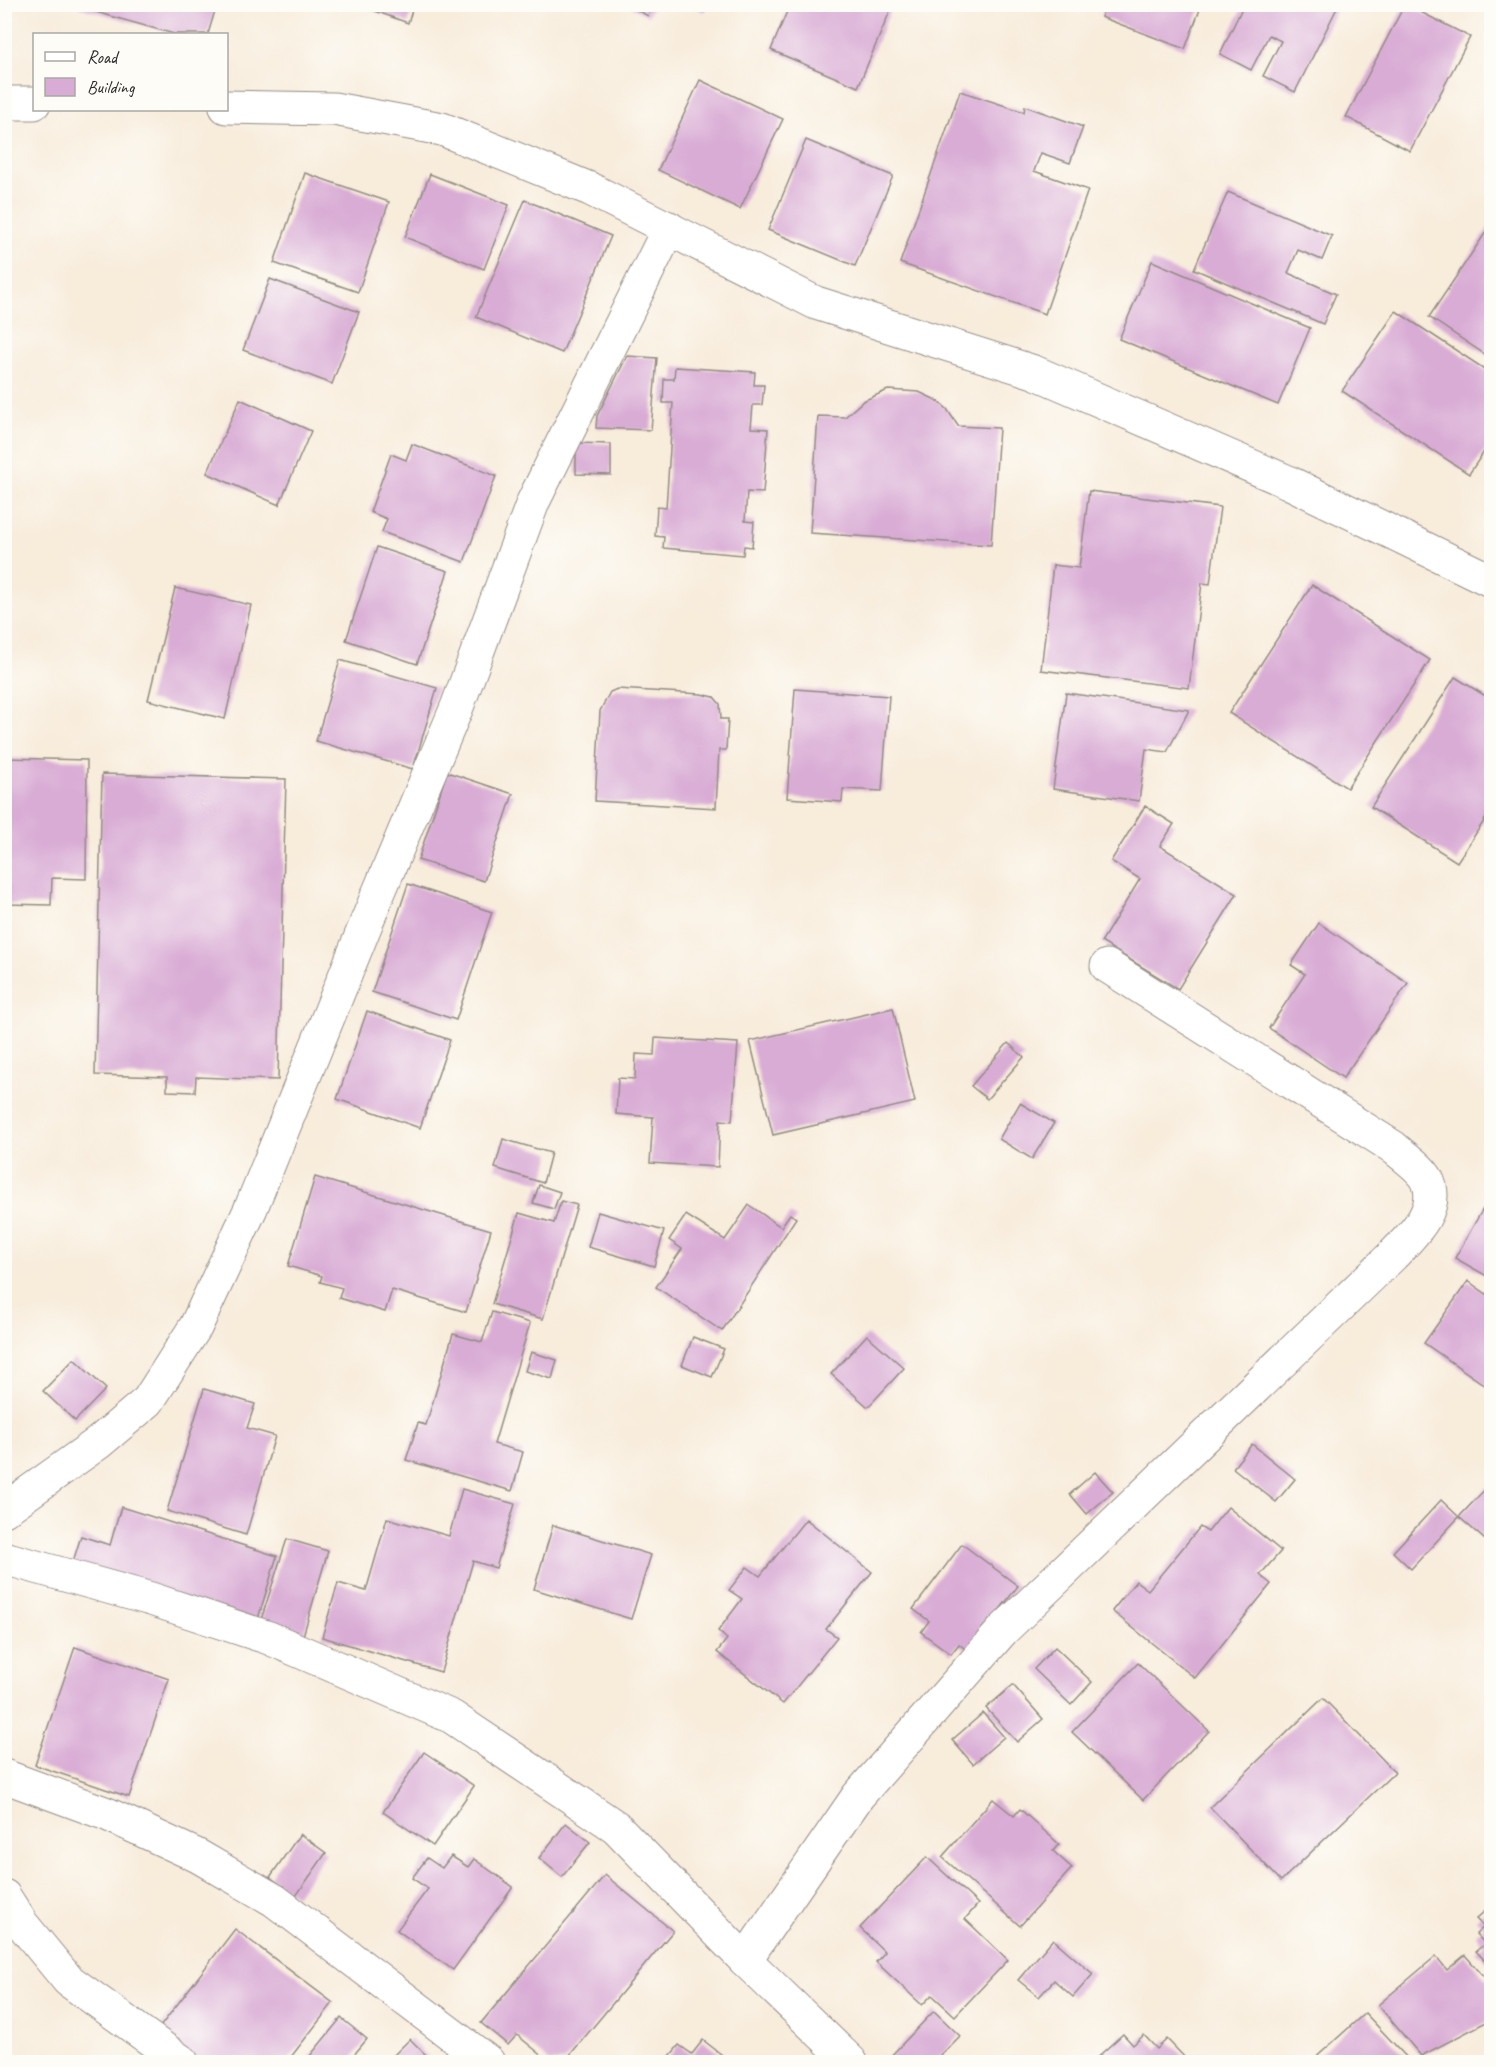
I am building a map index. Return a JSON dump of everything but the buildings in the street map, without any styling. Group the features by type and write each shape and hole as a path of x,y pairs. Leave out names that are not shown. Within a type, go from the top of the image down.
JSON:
{"street":[{"path":"4,103 33,103"},
{"path":"228,107 334,109 442,129 590,189 816,303 1045,376 1288,482 1491,580"},
{"path":"4,1510 98,1443 148,1401 196,1326 251,1208 371,909 458,707 533,502 669,228"},
{"path":"745,1960 858,1796 1003,1630 1393,1255 1418,1228 1427,1213 1430,1190 1426,1178 1393,1147 1107,966"},
{"path":"4,1558 151,1599 268,1638 452,1718 616,1827 745,1960 851,2062"},
{"path":"4,1776 107,1814 198,1856 274,1900 488,2062"},
{"path":"4,1896 22,1924 68,1980 182,2062"}]}
